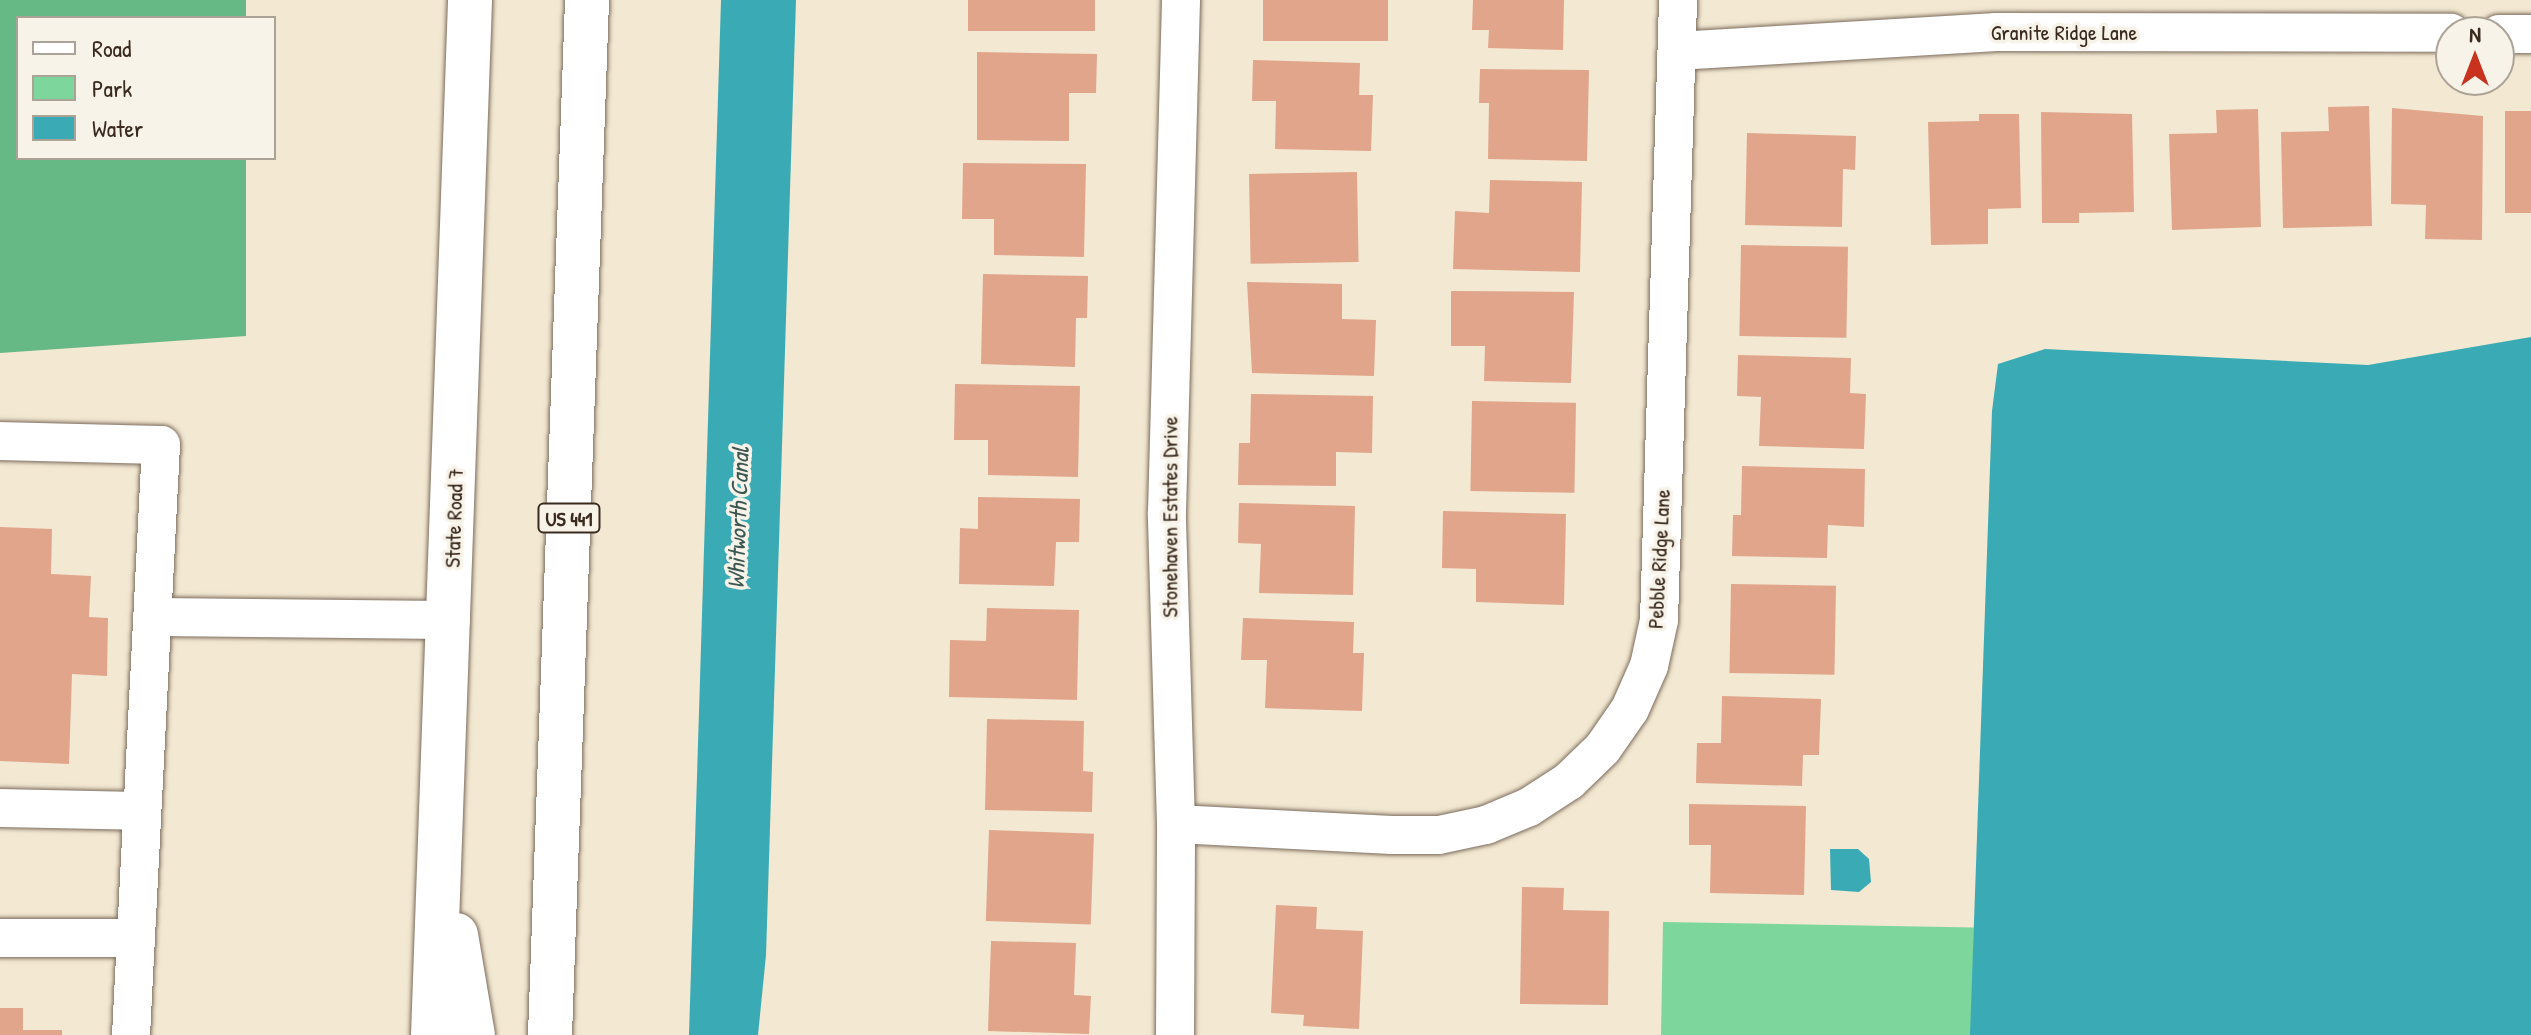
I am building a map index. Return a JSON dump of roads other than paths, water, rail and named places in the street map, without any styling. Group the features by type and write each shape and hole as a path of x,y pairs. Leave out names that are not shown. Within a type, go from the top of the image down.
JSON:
{"main road":[{"name":"State Road 7","path":"433,1035 451,620 470,0"},
{"name":"US 441","path":"550,1035 587,0"},
{"path":"441,849 473,1035"}],"street":[{"name":"Stonehaven Estates Drive","path":"1175,1035 1176,824 1167,512 1181,0"},
{"name":"Pebble Ridge Lane","path":"1176,824 1392,835 1439,835 1486,825 1529,807 1569,781 1603,748 1630,709 1649,666 1659,620 1678,0"},
{"name":"Granite Ridge Lane","path":"1677,51 1996,32 2435,33"},
{"path":"0,441 161,445 131,1035"},
{"path":"152,617 451,620"},
{"path":"0,808 142,811"},
{"path":"0,938 136,938"}],"water":[{"name":"Whitworth Canal","path":"721,0 796,0 766,955 758,1035 689,1035"},
{"path":"2531,337 2531,1035 1970,1035 1992,411 1998,364 2045,349 2368,365"},
{"path":"1830,849 1858,849 1869,859 1871,882 1859,892 1831,890"}]}
